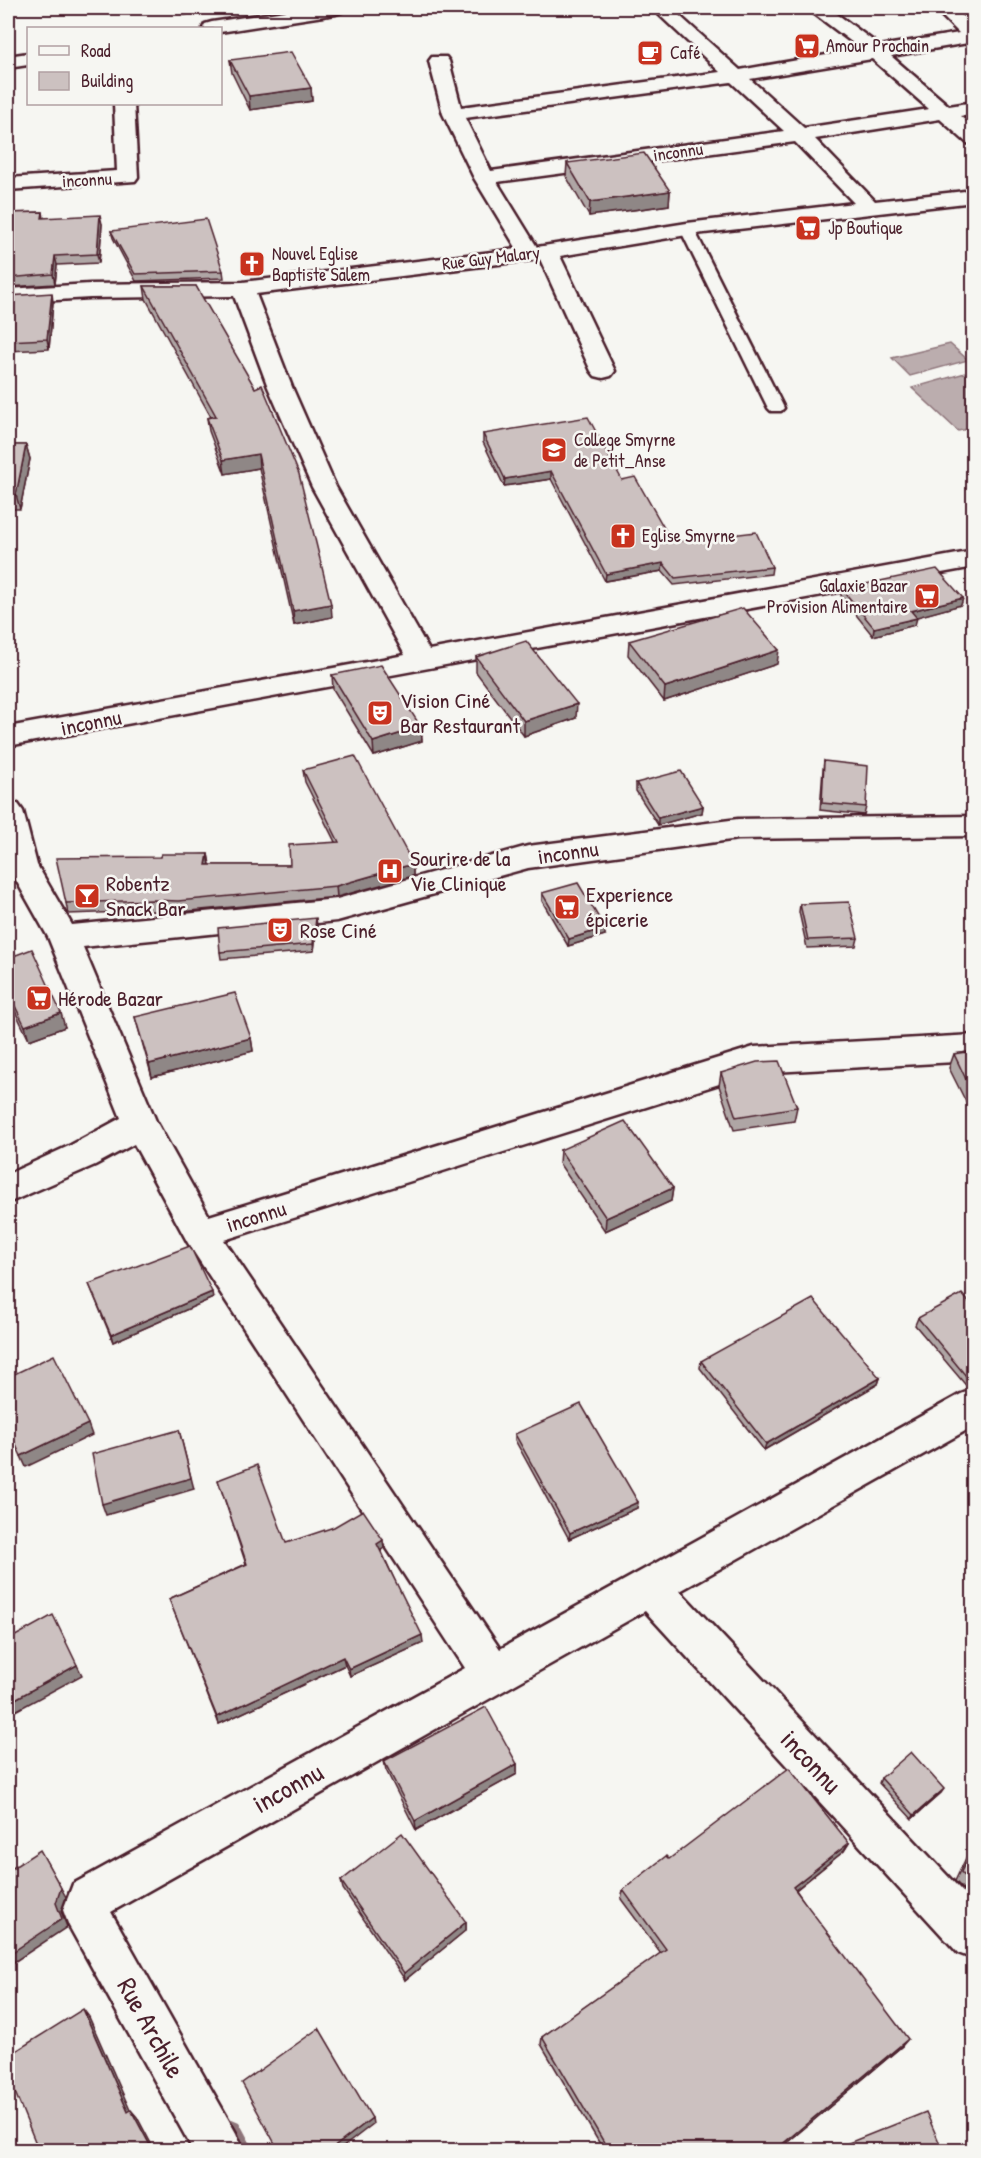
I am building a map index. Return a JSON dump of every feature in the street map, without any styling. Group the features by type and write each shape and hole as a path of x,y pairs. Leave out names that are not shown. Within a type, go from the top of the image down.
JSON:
{"street":[{"path":"218,27 336,8"},
{"path":"661,8 800,135 870,208"},
{"path":"818,8 876,52 974,139"},
{"path":"943,8 974,36"},
{"path":"453,114 736,76 974,36"},
{"path":"8,62 27,59"},
{"path":"439,61 453,114 484,178 539,252 603,371"},
{"name":"inconnu","path":"8,184 128,177 123,105"},
{"name":"inconnu","path":"484,178 800,135 974,108"},
{"name":"Rue Guy Malary","path":"8,296 90,291 243,289 539,252 687,229 974,196"},
{"path":"243,289 280,387 324,487 421,660"},
{"name":"inconnu","path":"8,737 974,559"},
{"name":"inconnu","path":"8,811 22,865 63,938 140,1124 200,1233 493,1674"},
{"name":"inconnu","path":"63,938 337,910 528,857 738,829 974,826"},
{"name":"inconnu","path":"200,1233 754,1060 974,1048"},
{"path":"8,1189 83,1155 140,1124"},
{"name":"inconnu","path":"85,1904 88,1900 974,1406"},
{"name":"inconnu","path":"650,1586 974,1937"},
{"name":"Rue Archile","path":"85,1904 85,1910 219,2151"}],"lane":[{"path":"687,229 776,408"}],"shaded area":[{"path":"950,344 968,360 910,376 892,358"},
{"path":"972,371 973,428 958,431 912,388"}],"building":[{"path":"291,52 311,88 249,96 230,60"},
{"path":"644,153 670,191 590,202 567,163"},
{"path":"43,212 42,218 100,215 97,254 55,256 53,274 8,278 8,213"},
{"path":"206,219 223,271 135,274 111,231"},
{"path":"144,286 196,286 255,388 262,385 299,474 331,604 293,611 258,454 223,460 207,418 216,416"},
{"path":"52,293 47,339 8,341 8,296"},
{"path":"588,417 622,480 635,477 672,542 756,532 772,567 675,578 663,563 606,574 551,471 505,479 483,434"},
{"path":"8,445 26,445 16,495 8,495"},
{"path":"937,569 963,598 911,611 917,618 874,628 842,589"},
{"path":"743,608 779,650 665,687 629,641"},
{"path":"526,641 577,704 524,721 476,657"},
{"path":"381,665 421,727 373,742 332,675"},
{"path":"355,756 413,864 336,886 178,901 66,903 56,858 208,854 206,865 290,865 289,845 339,842 303,770"},
{"path":"824,761 868,766 866,807 822,803"},
{"path":"681,771 703,806 658,818 636,783"},
{"path":"578,883 605,928 569,939 542,893"},
{"path":"849,902 858,938 808,940 800,904"},
{"path":"316,918 313,944 220,952 218,928"},
{"path":"32,949 61,1013 25,1026 8,992 8,958"},
{"path":"235,993 251,1038 149,1064 135,1017"},
{"path":"974,1051 974,1096 954,1054"},
{"path":"779,1061 797,1107 736,1117 721,1073 757,1062"},
{"path":"625,1121 673,1188 606,1218 560,1150"},
{"path":"190,1246 212,1292 111,1335 89,1284"},
{"path":"962,1294 974,1308 974,1382 971,1382 918,1318"},
{"path":"813,1299 880,1378 766,1444 701,1361"},
{"path":"54,1355 88,1424 21,1456 8,1428 8,1377"},
{"path":"581,1404 638,1502 570,1533 515,1434"},
{"path":"179,1430 191,1478 102,1504 92,1454"},
{"path":"257,1465 286,1543 334,1527 363,1510 383,1540 377,1544 422,1635 349,1669 343,1657 217,1717 169,1599 247,1564 218,1480"},
{"path":"53,1615 77,1665 8,1703 8,1640"},
{"path":"486,1707 517,1764 415,1821 384,1761"},
{"path":"911,1752 944,1789 914,1815 881,1778"},
{"path":"789,1768 849,1843 793,1887 908,2039 774,2151 609,2151 542,2037 666,1949 623,1890 666,1856 669,1859"},
{"path":"402,1833 466,1922 404,1973 341,1881"},
{"path":"974,1845 974,1886 961,1872"},
{"path":"40,1850 61,1888 56,1903 62,1919 8,1955 8,1871"},
{"path":"83,2009 128,2112 131,2110 153,2151 39,2151 8,2075 8,2056"},
{"path":"319,2028 372,2118 329,2151 279,2151 242,2083"},
{"path":"926,2112 943,2151 831,2151 831,2150"}],"waterway":[{"path":"232,2129 244,2150"}],"place":[{"name":"Amour Prochain","path":"807,46"},
{"name":"Café","path":"650,53"},
{"name":"Jp Boutique","path":"808,228"},
{"name":"Nouvel Eglise Baptiste Salem","path":"252,264"},
{"name":"College Smyrne de Petit_Anse","path":"554,450"},
{"name":"Eglise Smyrne","path":"623,536"},
{"name":"Galaxie Bazar Provision Alimentaire","path":"927,596"},
{"name":"Vision Ciné Bar Restaurant","path":"380,713"},
{"name":"Sourire de la Vie Clinique","path":"390,871"},
{"name":"Robentz Snack Bar","path":"87,896"},
{"name":"Experience épicerie","path":"567,907"},
{"name":"Rose Ciné","path":"280,930"},
{"name":"Hérode Bazar","path":"39,998"}]}
